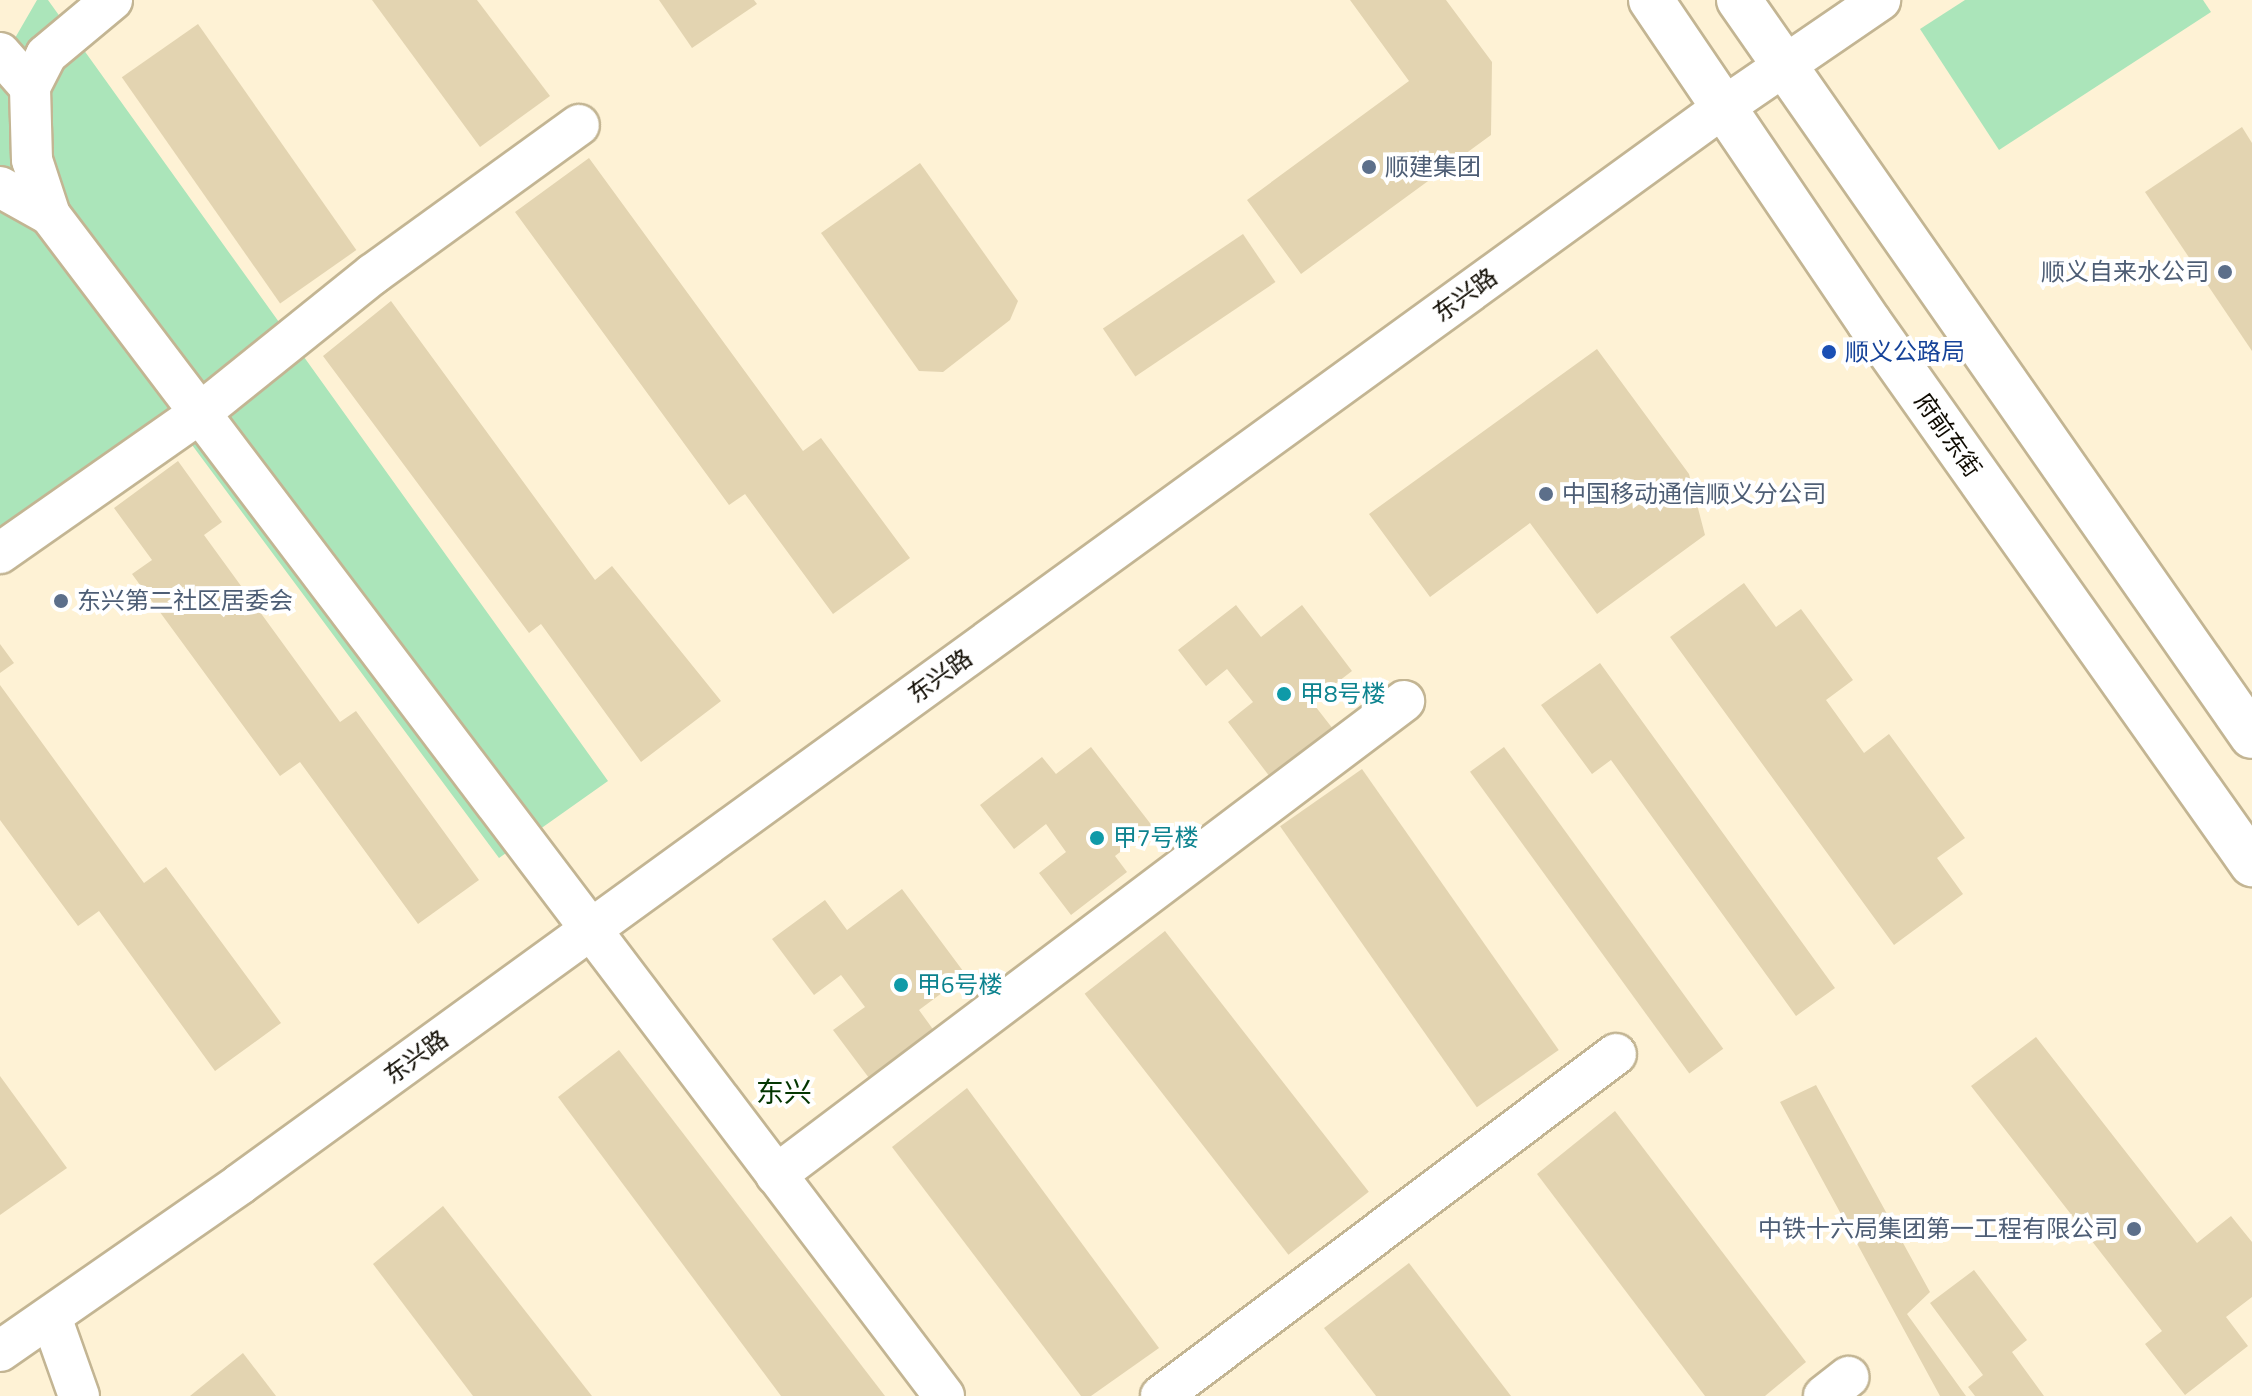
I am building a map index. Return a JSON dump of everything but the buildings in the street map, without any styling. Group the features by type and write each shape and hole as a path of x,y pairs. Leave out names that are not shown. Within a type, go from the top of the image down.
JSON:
{"main road":[{"name":"府前东街","path":"1651,0 1721,109 2252,864"},
{"path":"1739,0 2252,736"}],"street":[{"path":"112,0 46,55 30,87 32,160 50,215 594,928 944,1396"},
{"name":"东兴路","path":"0,1351 594,928 1721,109 1880,0"},
{"path":"0,53 30,87"},
{"path":"0,553 200,413 373,274 579,125"},
{"path":"0,187 50,215"},
{"path":"776,1175 1404,701"},
{"path":"1161,1396 1616,1054"},
{"path":"51,1317 79,1396"}],"green space":[{"path":"37,0 48,0 608,781 499,858 169,414 0,533 0,64"},
{"path":"1965,0 2203,0 2211,12 1999,150 1920,29"}],"place":[{"name":"顺建集团","path":"1369,167"},
{"name":"顺义自来水公司","path":"2225,272"},
{"name":"顺义公路局","path":"1829,352"},
{"name":"中国移动通信顺义分公司","path":"1546,494"},
{"name":"东兴第二社区居委会","path":"61,601"},
{"name":"甲8号楼","path":"1284,694"},
{"name":"甲7号楼","path":"1097,838"},
{"name":"甲6号楼","path":"901,985"},
{"name":"中铁十六局集团第一工程有限公司","path":"2134,1229"}],"district":[{"name":"东兴","path":"784,1092"}]}
